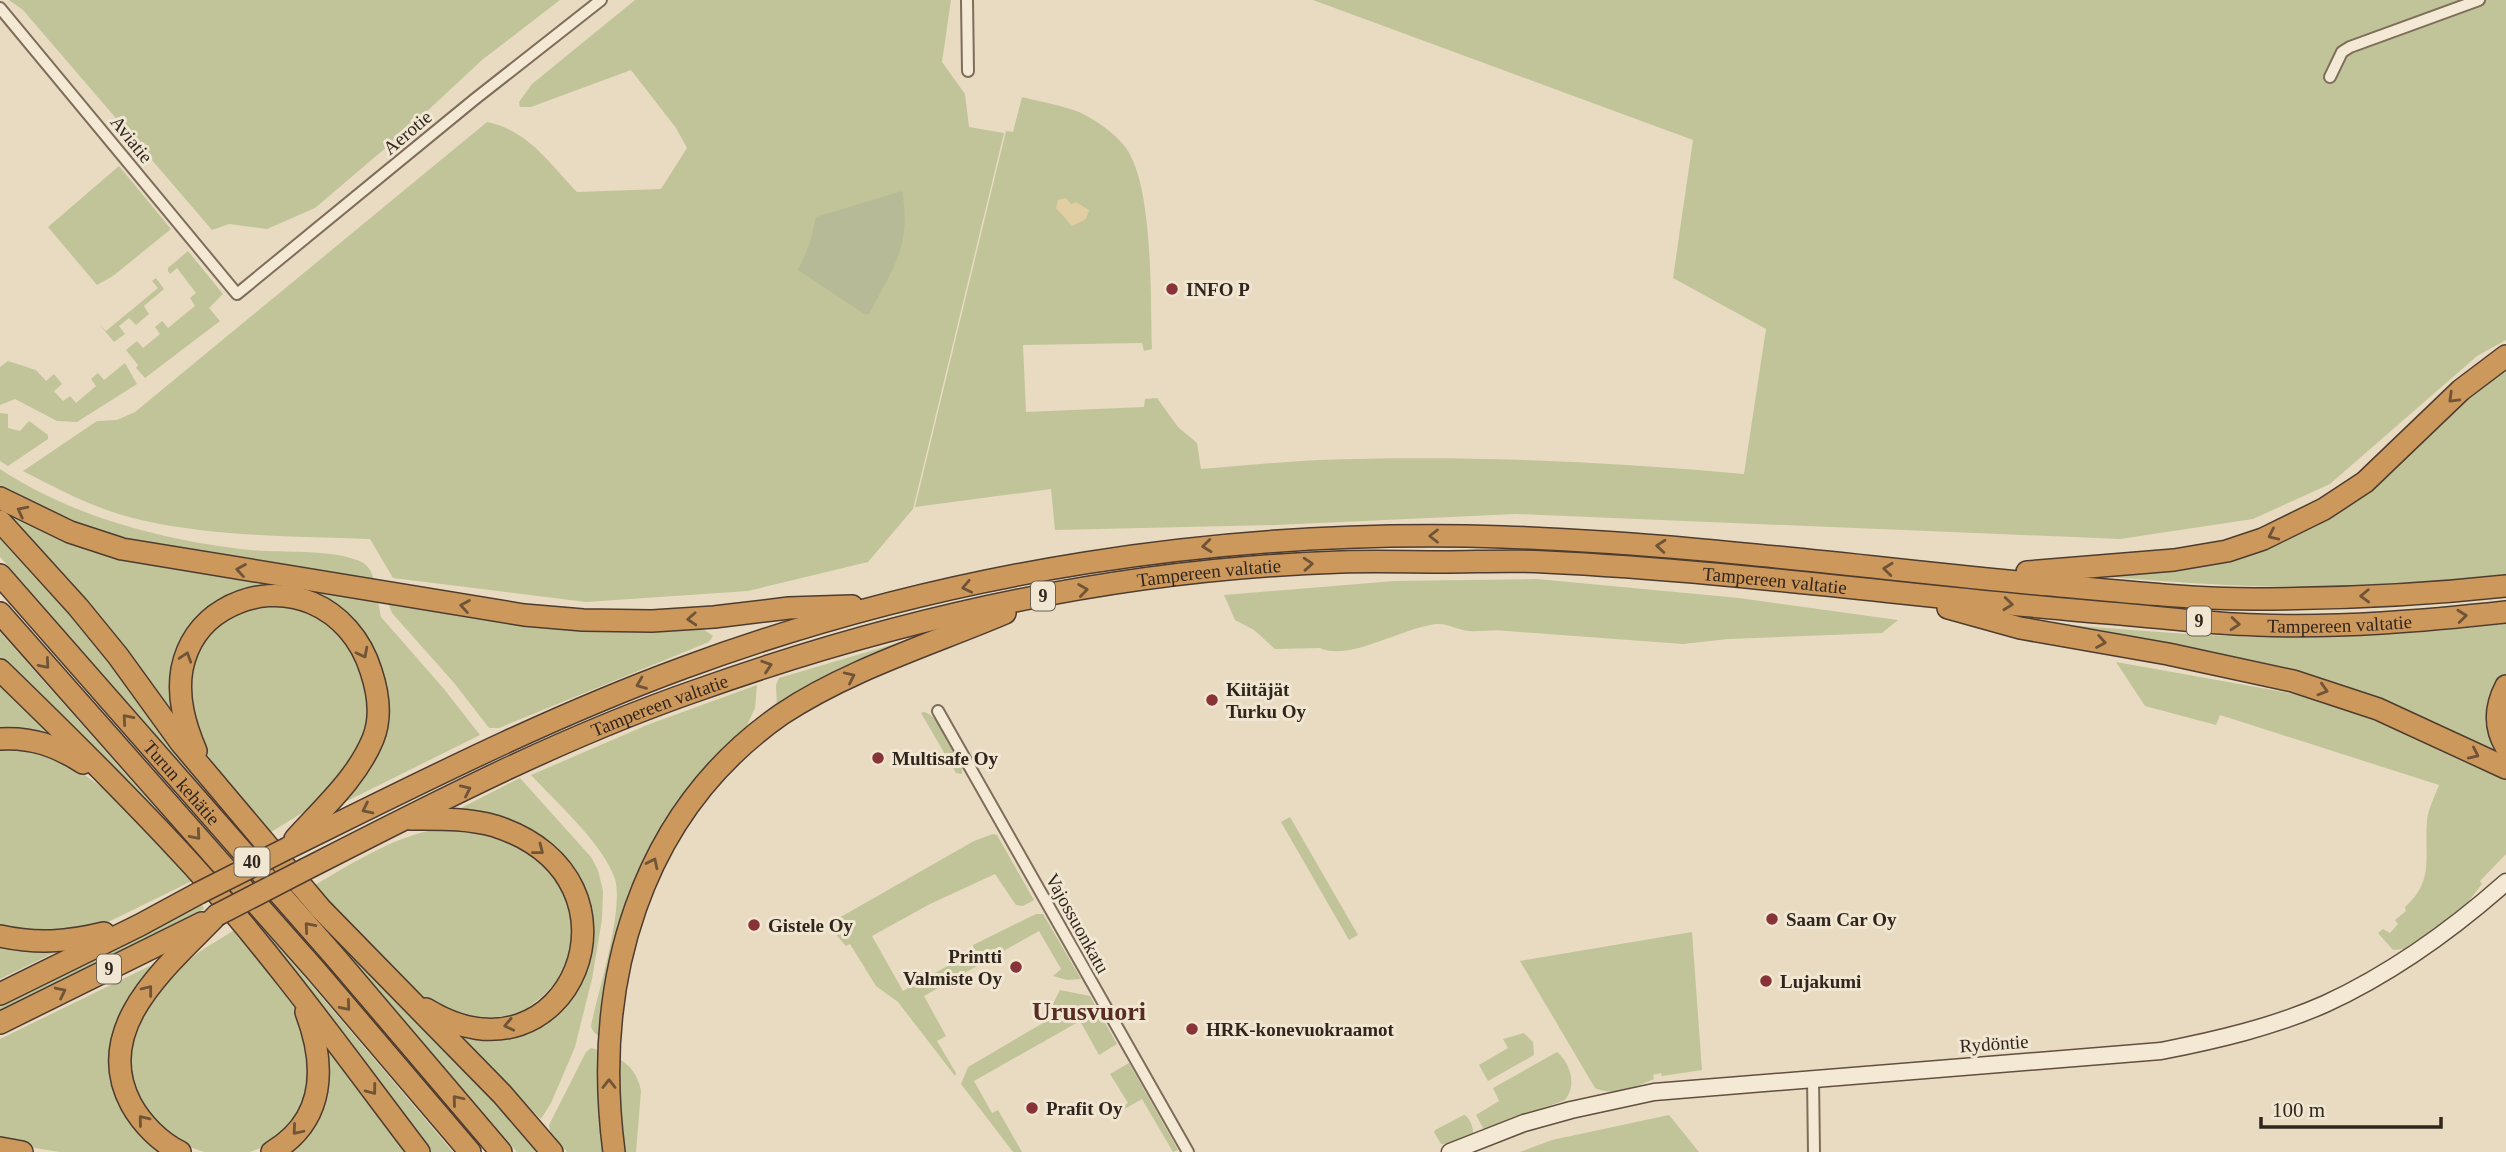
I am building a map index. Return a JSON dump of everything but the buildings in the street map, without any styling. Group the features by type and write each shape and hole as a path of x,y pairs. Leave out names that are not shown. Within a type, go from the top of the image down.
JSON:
{"highway":[{"path":"1955,576 2083,569 2174,560 2227,551 2263,540 2323,509 2365,482 2461,390 2506,356"},
{"path":"0,498 45,522 122,549 524,615 583,620 652,621 789,608 882,605"},
{"path":"0,522 78,607 118,656 181,743 321,909 502,1094 552,1152"},
{"name":"Tampereen valtatie","path":"0,994 140,925 199,892 550,721 683,668 882,605 1033,572 1147,552 1345,536 1501,537 1626,543 2154,594 2252,599 2448,593 2506,586"},
{"name":"Tampereen valtatie","path":"0,1023 404,819 561,745 692,691 839,643 943,617 1049,595 1156,578 1340,562 1541,562 1720,574 2061,610 2256,625 2345,624 2506,612"},
{"name":"Turun kehätie","path":"0,575 336,958 501,1152"},
{"path":"1892,592 2020,628 2168,654 2293,681 2378,709 2506,768"},
{"path":"204,769 185,721 181,693 185,657 202,628 212,617 230,606 268,595 298,597 336,618 356,640 370,666 378,703 376,729 367,752 353,774 288,848"},
{"path":"614,1152 609,1049 614,1002 627,932 650,868 664,841 695,796 734,752 784,713 817,693 889,660 1049,595"},
{"name":"Turun kehätie","path":"0,613 307,961 470,1152"},
{"path":"0,670 196,869 263,948 419,1152"},
{"path":"2506,686 2496,720 2506,747"},
{"path":"0,739 22,738 53,747 114,783"},
{"path":"404,819 472,821 503,829 526,840 565,875 579,904 583,932 581,955 568,986 546,1010 528,1020 495,1028 472,1026 446,1020 409,999"},
{"path":"180,1152 155,1134 134,1109 122,1076 121,1047 130,1017 144,993 217,915"},
{"path":"0,936 25,941 54,942 75,940 140,925"},
{"path":"272,1152 288,1141 301,1127 318,1091 318,1053 300,998"},
{"path":"0,1148 22,1152"}],"street":[{"name":"Aerotie","path":"237,294 475,99 601,0"},
{"path":"967,0 970,42 968,71"},
{"path":"2330,77 2342,52 2350,47 2479,0"},
{"name":"Aviatie","path":"0,8 237,294"},
{"name":"Vajossuonkatu","path":"938,711 1188,1152"},
{"name":"Rydöntie","path":"1450,1152 1524,1123 1618,1099 1694,1088 2161,1051 2251,1030 2325,1003 2391,967 2466,915 2506,882"},
{"path":"1812,1078 1814,1152"}],"green space":[{"path":"9,0 560,0 482,60 409,128 315,208 267,229 229,224 212,230 23,10"},
{"path":"635,0 951,0 942,62 965,94 969,127 1004,133 913,509 868,562 748,591 586,602 393,578 370,539 226,533 141,520 95,506 23,471 97,421 117,420 135,412 487,122 515,132 526,140 577,192 661,189 687,148 676,128 631,70 531,107 520,107 519,102 532,84"},
{"path":"1313,0 2506,0 2506,340 2477,356 2330,484 2253,519 2120,539 1516,514 1276,525 1055,530 1051,489 915,507 1006,131 1013,132 1022,97 1079,112 1105,127 1126,148 1142,189 1146,216 1152,349 1144,351 1142,343 1023,345 1026,412 1144,407 1145,399 1157,398 1178,427 1197,443 1201,469 1318,460 1425,458 1585,463 1744,474 1766,329 1673,278 1693,140"},
{"path":"119,166 171,229 113,276 97,285 48,227"},
{"path":"902,191 902,242 893,269 869,314 866,315 798,270 810,243 816,217"},
{"path":"188,251 223,294 209,308 220,321 145,378 126,350 137,341 143,348 160,334 155,327 162,321 168,328 195,306 190,298 196,293 177,268 170,274 168,271 168,268"},
{"path":"156,278 164,289 144,306 149,314 136,325 129,318 119,326 125,334 114,342 99,324 106,331 158,288 152,281"},
{"path":"8,361 36,370 46,381 54,374 62,384 54,391 63,401 70,396 76,403 96,386 91,379 98,373 104,380 125,363 137,384 77,422 57,421 15,399 0,405 0,367"},
{"path":"2506,363 2506,574 2402,584 2332,587 2211,584 2095,576 2249,552 2437,424"},
{"path":"0,413 8,414 8,428 20,431 29,421 48,435 48,439 8,466 0,461"},
{"path":"0,469 27,486 88,513 154,533 219,546 319,553 357,560 369,569 375,584 169,551 77,526 0,488"},
{"path":"0,505 17,515 378,602 381,617 480,735 329,810 386,712 321,598 204,615 179,724 0,512"},
{"path":"0,530 544,1152 517,1152 0,557"},
{"path":"1537,579 1739,598 1898,620 1882,633 1728,639 1683,644 1502,630 1469,631 1437,624 1346,651 1320,648 1275,649 1254,630 1235,620 1224,595 1394,581"},
{"path":"273,602 320,614 361,658 371,719 355,760 310,808 268,834 219,774 202,745 188,688 196,652 213,629 234,612"},
{"path":"388,603 699,626 713,636 709,642 499,728 489,728 455,684 392,613"},
{"path":"2022,621 2259,637 2373,635 2506,624 2506,763 2433,726"},
{"path":"0,632 297,968 453,1152 428,1152 0,659"},
{"path":"918,637 777,709 776,685 779,678"},
{"path":"2116,662 2323,699 2506,776 2506,854 2480,881 2482,884 2461,911 2404,949 2393,950 2378,933 2383,929 2390,933 2398,924 2395,920 2406,911 2405,907 2421,887 2426,867 2428,816 2439,785 2220,715 2216,725 2145,706"},
{"path":"0,680 70,747 0,731"},
{"path":"757,685 755,708 745,730 674,814 603,1041 591,1026 613,930 617,893 615,879 601,852 590,838 531,775 647,725"},
{"path":"924,712 936,720 946,735 962,766 962,774 956,773 921,713"},
{"path":"16,745 62,759 110,793 192,881 98,927 64,936 0,928 0,746"},
{"path":"520,778 591,857 598,870 603,891 602,919 592,979 575,1047 551,1103 541,1119 441,1024 489,1036 581,977 587,963 591,929 577,881 455,811"},
{"path":"1290,817 1358,935 1349,940 1281,822"},
{"path":"453,827 500,837 542,863 565,892 574,936 567,964 544,995 518,1015 478,1019 427,1001 415,993 313,886 397,841 415,834"},
{"path":"997,835 1034,900 1023,906 1016,905 995,874 930,904 872,936 903,991 974,951 973,945 1036,914 1043,914 1081,979 1067,980 1053,976 1061,969 1039,931 924,996 946,1036 937,1041 956,1073 955,1076 898,1002 876,986 850,944 846,946 832,930 830,923 974,841"},
{"path":"202,904 204,909 0,1015 0,1005"},
{"path":"236,929 296,1006 305,1024 311,1091 292,1126 263,1147 250,1152 204,1152 181,1144 155,1125 131,1087 131,1042 144,1007 178,969"},
{"path":"1692,932 1702,1070 1662,1076 1661,1073 1653,1075 1654,1079 1648,1082 1617,1091 1595,1088 1520,961"},
{"path":"0,943 64,948 0,979"},
{"path":"162,960 138,984 113,1036 163,1152 59,1152 0,1142 0,1039"},
{"path":"1060,990 1090,996 1117,1044 1099,1055 1080,1021 974,1081 992,1113 998,1110 1022,1152 1013,1152 961,1084 968,1067 1055,1016 1052,1006"},
{"path":"322,1032 358,1080 404,1152 287,1152 313,1123 324,1098 326,1085"},
{"path":"1524,1033 1533,1042 1534,1055 1488,1081 1479,1065 1508,1048 1503,1039"},
{"path":"591,1048 602,1051 607,1152 567,1152 550,1131 549,1125 586,1052"},
{"path":"1557,1052 1566,1062 1571,1075 1571,1088 1565,1100 1484,1130 1476,1115 1499,1101 1493,1088"},
{"path":"616,1057 633,1071 641,1091 636,1152 622,1152"},
{"path":"1129,1063 1178,1150 1173,1152 1142,1099 1114,1115 1113,1113 1128,1103 1110,1074"},
{"path":"1464,1115 1471,1124 1473,1135 1451,1144 1441,1144 1435,1130"},
{"path":"1669,1115 1699,1152 1520,1152 1552,1140"}],"sand":[{"path":"1066,198 1071,204 1076,202 1089,210 1086,219 1072,226 1056,208 1058,200"}],"place":[{"name":"INFO P","path":"1172,289"},
{"name":"Kiitäjät Turku Oy","path":"1212,700"},
{"name":"Multisafe Oy","path":"878,758"},
{"name":"Saam Car Oy","path":"1772,919"},
{"name":"Gistele Oy","path":"754,925"},
{"name":"Printti Valmiste Oy","path":"1016,967"},
{"name":"Lujakumi","path":"1766,981"},
{"name":"HRK-konevuokraamot","path":"1192,1029"},
{"name":"Prafit Oy","path":"1032,1108"}],"district":[{"name":"Urusvuori","path":"1089,1011"}]}
